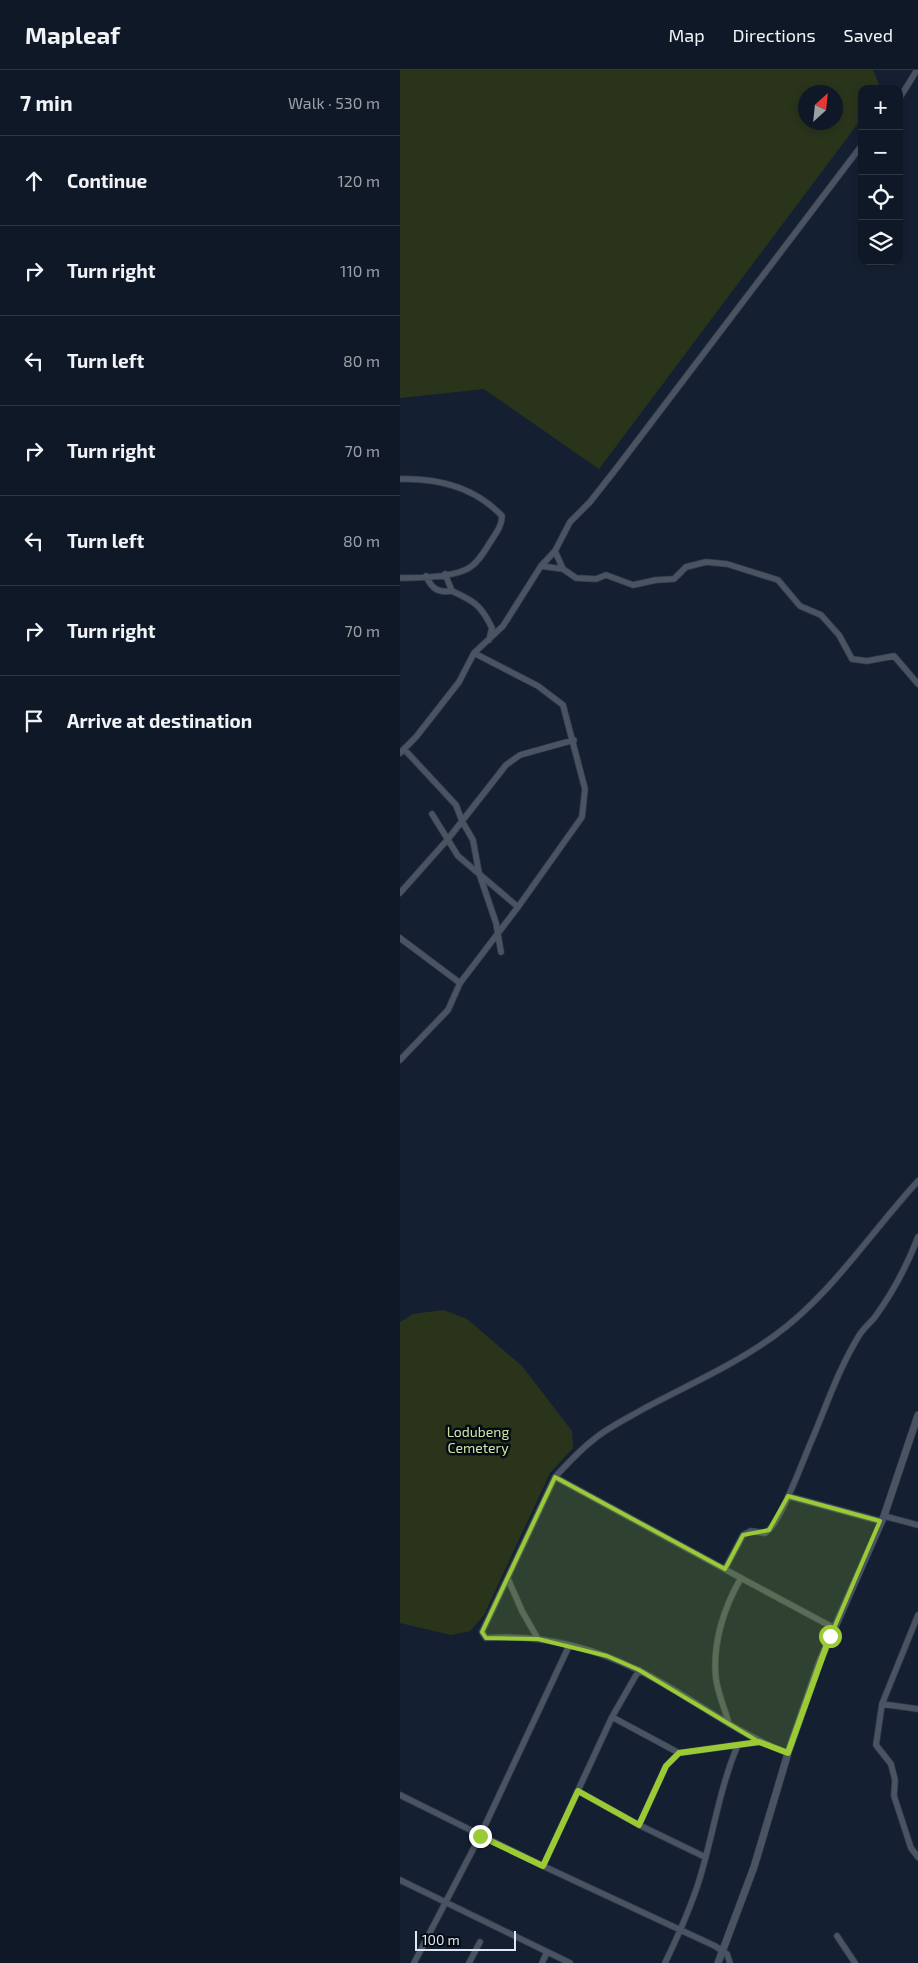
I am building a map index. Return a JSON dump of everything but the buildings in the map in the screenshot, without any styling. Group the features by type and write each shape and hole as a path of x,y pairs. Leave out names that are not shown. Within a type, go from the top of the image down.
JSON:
{"street":[{"path":"903,93 917,70"},
{"path":"501,952 473,840 462,821 456,805 402,751 416,737 459,682 474,653 489,641 502,626 541,566 555,551 570,522 590,502 619,465 858,150"},
{"path":"400,479 418,478 454,485 479,496 502,516 502,523 478,561 469,569 446,574 400,578"},
{"path":"555,551 563,569"},
{"path":"541,566 563,569 576,578 606,576 633,585 656,580 674,580 686,568 706,562 727,564 778,580 800,606 821,615 839,635 852,658 867,660 894,656 918,684"},
{"path":"446,574 452,591"},
{"path":"426,576 430,585 436,589 442,592 452,591 476,602 492,628 489,641"},
{"path":"492,628 502,626"},
{"path":"400,1060 448,1010 460,983 518,907 582,817 585,789 574,740 563,705 538,686 474,653"},
{"path":"400,893 448,839 512,759 574,740"},
{"path":"432,814 458,856 518,907"},
{"path":"400,938 460,983"},
{"path":"788,1753 759,1742 639,1670 592,1651 538,1639 504,1636 486,1638 482,1632 555,1477 599,1435 670,1395 741,1359 792,1322 830,1287 888,1214 918,1181"},
{"path":"725,1569 743,1535 751,1531 760,1533 769,1530 788,1496 842,1367 860,1333 874,1319 894,1290 909,1262 918,1237"},
{"path":"718,1963 754,1867 788,1753 820,1661 882,1519 918,1415"},
{"path":"555,1477 834,1628"},
{"path":"788,1496 882,1519 918,1525"},
{"path":"730,1724 716,1678 717,1640 741,1578"},
{"path":"508,1579 522,1611 538,1639"},
{"path":"918,1615 882,1704 876,1745 891,1764 895,1780 894,1796 911,1848 918,1857"},
{"path":"414,1963 480,1836 569,1646"},
{"path":"543,1866 612,1717 639,1670"},
{"path":"882,1704 918,1709"},
{"path":"612,1717 679,1753 737,1747 759,1742"},
{"path":"665,1963 680,1931 705,1857 721,1792 737,1747"},
{"path":"639,1825 666,1766 679,1753"},
{"path":"578,1791 639,1825 705,1857"},
{"path":"400,1795 480,1836 722,1950 730,1963"},
{"path":"400,1880 570,1963"},
{"path":"837,1936 854,1963"},
{"path":"469,1963 480,1942"},
{"path":"542,1963 547,1952"}],"highlighted area":[{"path":"555,1477 725,1569 743,1535 769,1530 788,1496 880,1521 820,1661 788,1753 759,1742 639,1670 607,1656 538,1639 486,1638 482,1632"}],"green space":[{"path":"400,70 873,70 879,85 858,85 858,123 599,469 484,389 400,398"},
{"name":"Lodubeng Cemetery","path":"443,1310 467,1319 522,1366 572,1431 573,1448 550,1473 484,1615 470,1631 451,1635 400,1623 400,1322 413,1314"}],"route":[{"path":"480,1836 543,1866 578,1791 639,1825 666,1766 679,1753 737,1747 759,1742 788,1753 830,1636"}]}
